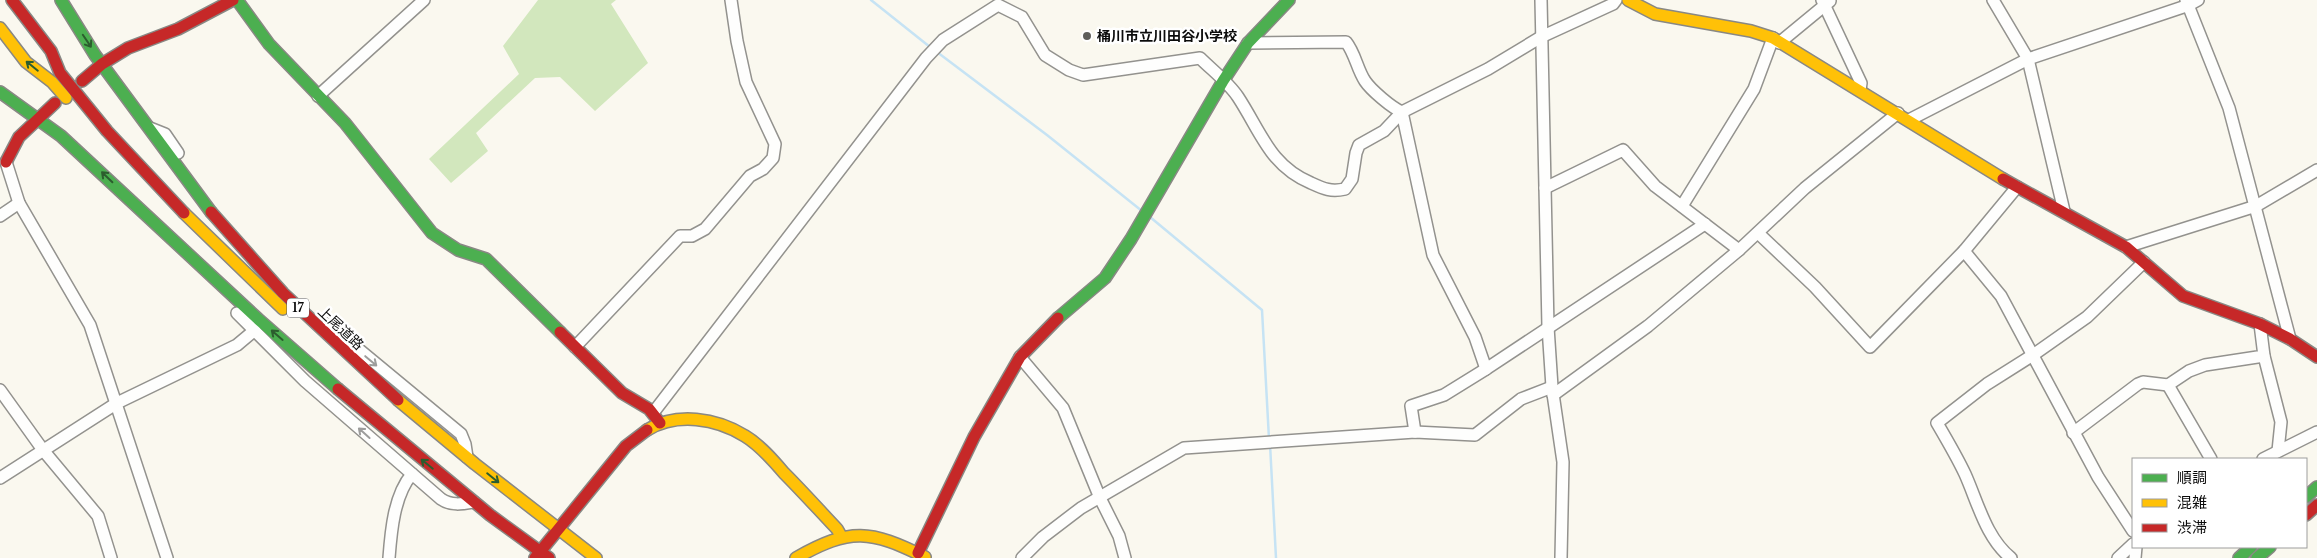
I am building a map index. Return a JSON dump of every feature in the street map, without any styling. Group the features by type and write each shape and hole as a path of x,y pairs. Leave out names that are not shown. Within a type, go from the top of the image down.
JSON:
{"main road":[{"path":"12,0 51,51 60,73 81,100 204,234 262,292 291,317 355,370 429,426"},
{"name":"上尾道路","path":"61,0 102,64 200,199 282,292 349,356 429,426 596,558"},
{"path":"82,81 102,64 128,48 178,28 233,0"},
{"path":"237,0 284,61 378,162 432,233 448,245 486,259 622,393 653,413 660,423"},
{"path":"796,558 821,543 841,536 872,534 922,556 974,437 1020,356 1063,313 1105,278 1134,233 1223,81 1248,43 1289,0"},
{"path":"1628,0 1655,14 1751,31 1776,40 2017,187 2064,211 2126,247 2183,296 2260,324 2290,339 2317,357"},
{"path":"0,28 26,62 52,82 148,188 383,428"},
{"name":"17","path":"0,92 61,136 258,319 383,428 541,556"},
{"path":"5,154 36,119 55,103"},
{"path":"541,556 559,529 626,446 648,429 660,423 683,419 712,421 746,436 767,454 837,529 841,536"},
{"path":"2307,496 2317,487"},
{"path":"2307,514 2317,505"},
{"path":"2239,558 2250,548"},
{"path":"2257,558 2269,548"}],"street":[{"path":"318,96 424,0"},
{"path":"576,347 680,236 692,236 705,229 750,176 763,169 773,158 775,144 746,82 731,0"},
{"path":"1540,0 1548,328 1553,391 1563,462 1561,558"},
{"path":"653,413 926,58 943,40 998,5 1022,17 1045,55 1069,70 1083,74 1200,58 1237,95 1256,129 1281,165 1296,177 1332,192 1344,189 1352,179 1359,145 1384,131 1402,112 1488,69 1541,37 1613,4 1616,0"},
{"path":"1993,0 2028,59 2064,211"},
{"path":"1682,206 1754,89 1776,40 1826,2 1861,83 1860,90"},
{"path":"1909,120 2028,59 2191,2 2229,108 2290,339"},
{"path":"1248,43 1346,42 1351,48 1366,82 1396,109 1402,112"},
{"path":"1402,112 1433,255 1475,337 1486,369"},
{"path":"1022,558 1043,537 1081,508 1184,448 1415,432 1475,435 1521,399 1553,391 1648,326 1739,250 1805,188 1898,113"},
{"path":"146,126 165,134 228,222 269,267 321,318 461,434 467,457"},
{"path":"1545,188 1623,150 1655,186 1739,250"},
{"path":"5,154 19,203 90,325 167,558"},
{"path":"2126,247 2256,206 2317,170"},
{"path":"1758,233 1815,287 1870,347 1964,251 2017,187"},
{"path":"127,196 132,213 255,330 305,381 447,503 474,502"},
{"path":"0,216 19,203"},
{"path":"1415,432 1411,406 1444,395 1486,369 1705,224"},
{"path":"1964,251 2000,296 2034,355 2073,433 2114,504 2132,530"},
{"path":"2011,558 2000,549 1995,541 1955,454 1937,423 1987,384 2034,355 2087,317 2144,262"},
{"path":"2260,324 2264,356 2281,422 2270,456"},
{"path":"0,478 117,403 237,345 255,330"},
{"path":"1020,356 1063,408 1100,498 1119,536 1126,558"},
{"path":"2073,433 2138,384 2143,382 2168,385 2205,365 2264,356"},
{"path":"2168,385 2210,458"},
{"path":"0,390 44,450 98,516 111,558"},
{"path":"2270,456 2317,432"},
{"path":"389,558 395,515 402,488 412,474"},
{"path":"2118,558 2132,548"}],"green space":[{"path":"538,0 616,0 611,4 648,63 595,111 560,77 535,78 476,133 488,151 451,183 429,159 519,74 503,46"}],"waterway":[{"path":"871,0 930,47"},
{"path":"937,52 1047,135 1142,211"},
{"path":"1150,217 1262,310 1269,439"},
{"path":"1270,444 1276,558"}],"traffic: fast":[{"path":"61,0 95,55 211,212"},
{"path":"237,0 269,44 345,123 432,233 458,250 486,259 560,332"},
{"path":"1058,318 1105,278 1131,239 1223,81 1248,43 1289,0"},
{"path":"0,92 61,136 258,319 338,389"},
{"path":"2307,496 2317,487"},
{"path":"2239,558 2250,548"},
{"path":"2257,558 2269,548"}],"traffic: slow":[{"path":"1628,0 1655,14 1751,31 1773,38 2003,179"},
{"path":"0,28 26,62 52,82 66,98"},
{"path":"184,213 283,309"},
{"path":"398,400 475,464 596,558"},
{"path":"647,430 659,424 684,419 709,421 745,436 771,458 837,529 841,536"},
{"path":"796,558 832,541 860,536 875,537 889,541 925,557"}],"traffic: jam":[{"path":"12,0 51,51 60,73 107,131 184,213"},
{"path":"82,81 102,64 128,48 178,29 233,0"},
{"path":"6,162 19,137 55,103"},
{"path":"2003,179 2126,247 2183,296 2260,324 2290,339 2317,357"},
{"path":"211,212 283,293 398,400"},
{"path":"918,553 974,437 1020,357 1058,318"},
{"path":"560,332 622,393 649,409 660,423"},
{"path":"338,389 490,515 549,558"},
{"path":"535,558 626,446 647,430"},
{"path":"2307,514 2317,505"}],"place":[{"name":"桶川市立川田谷小学校","path":"1087,36"}]}
